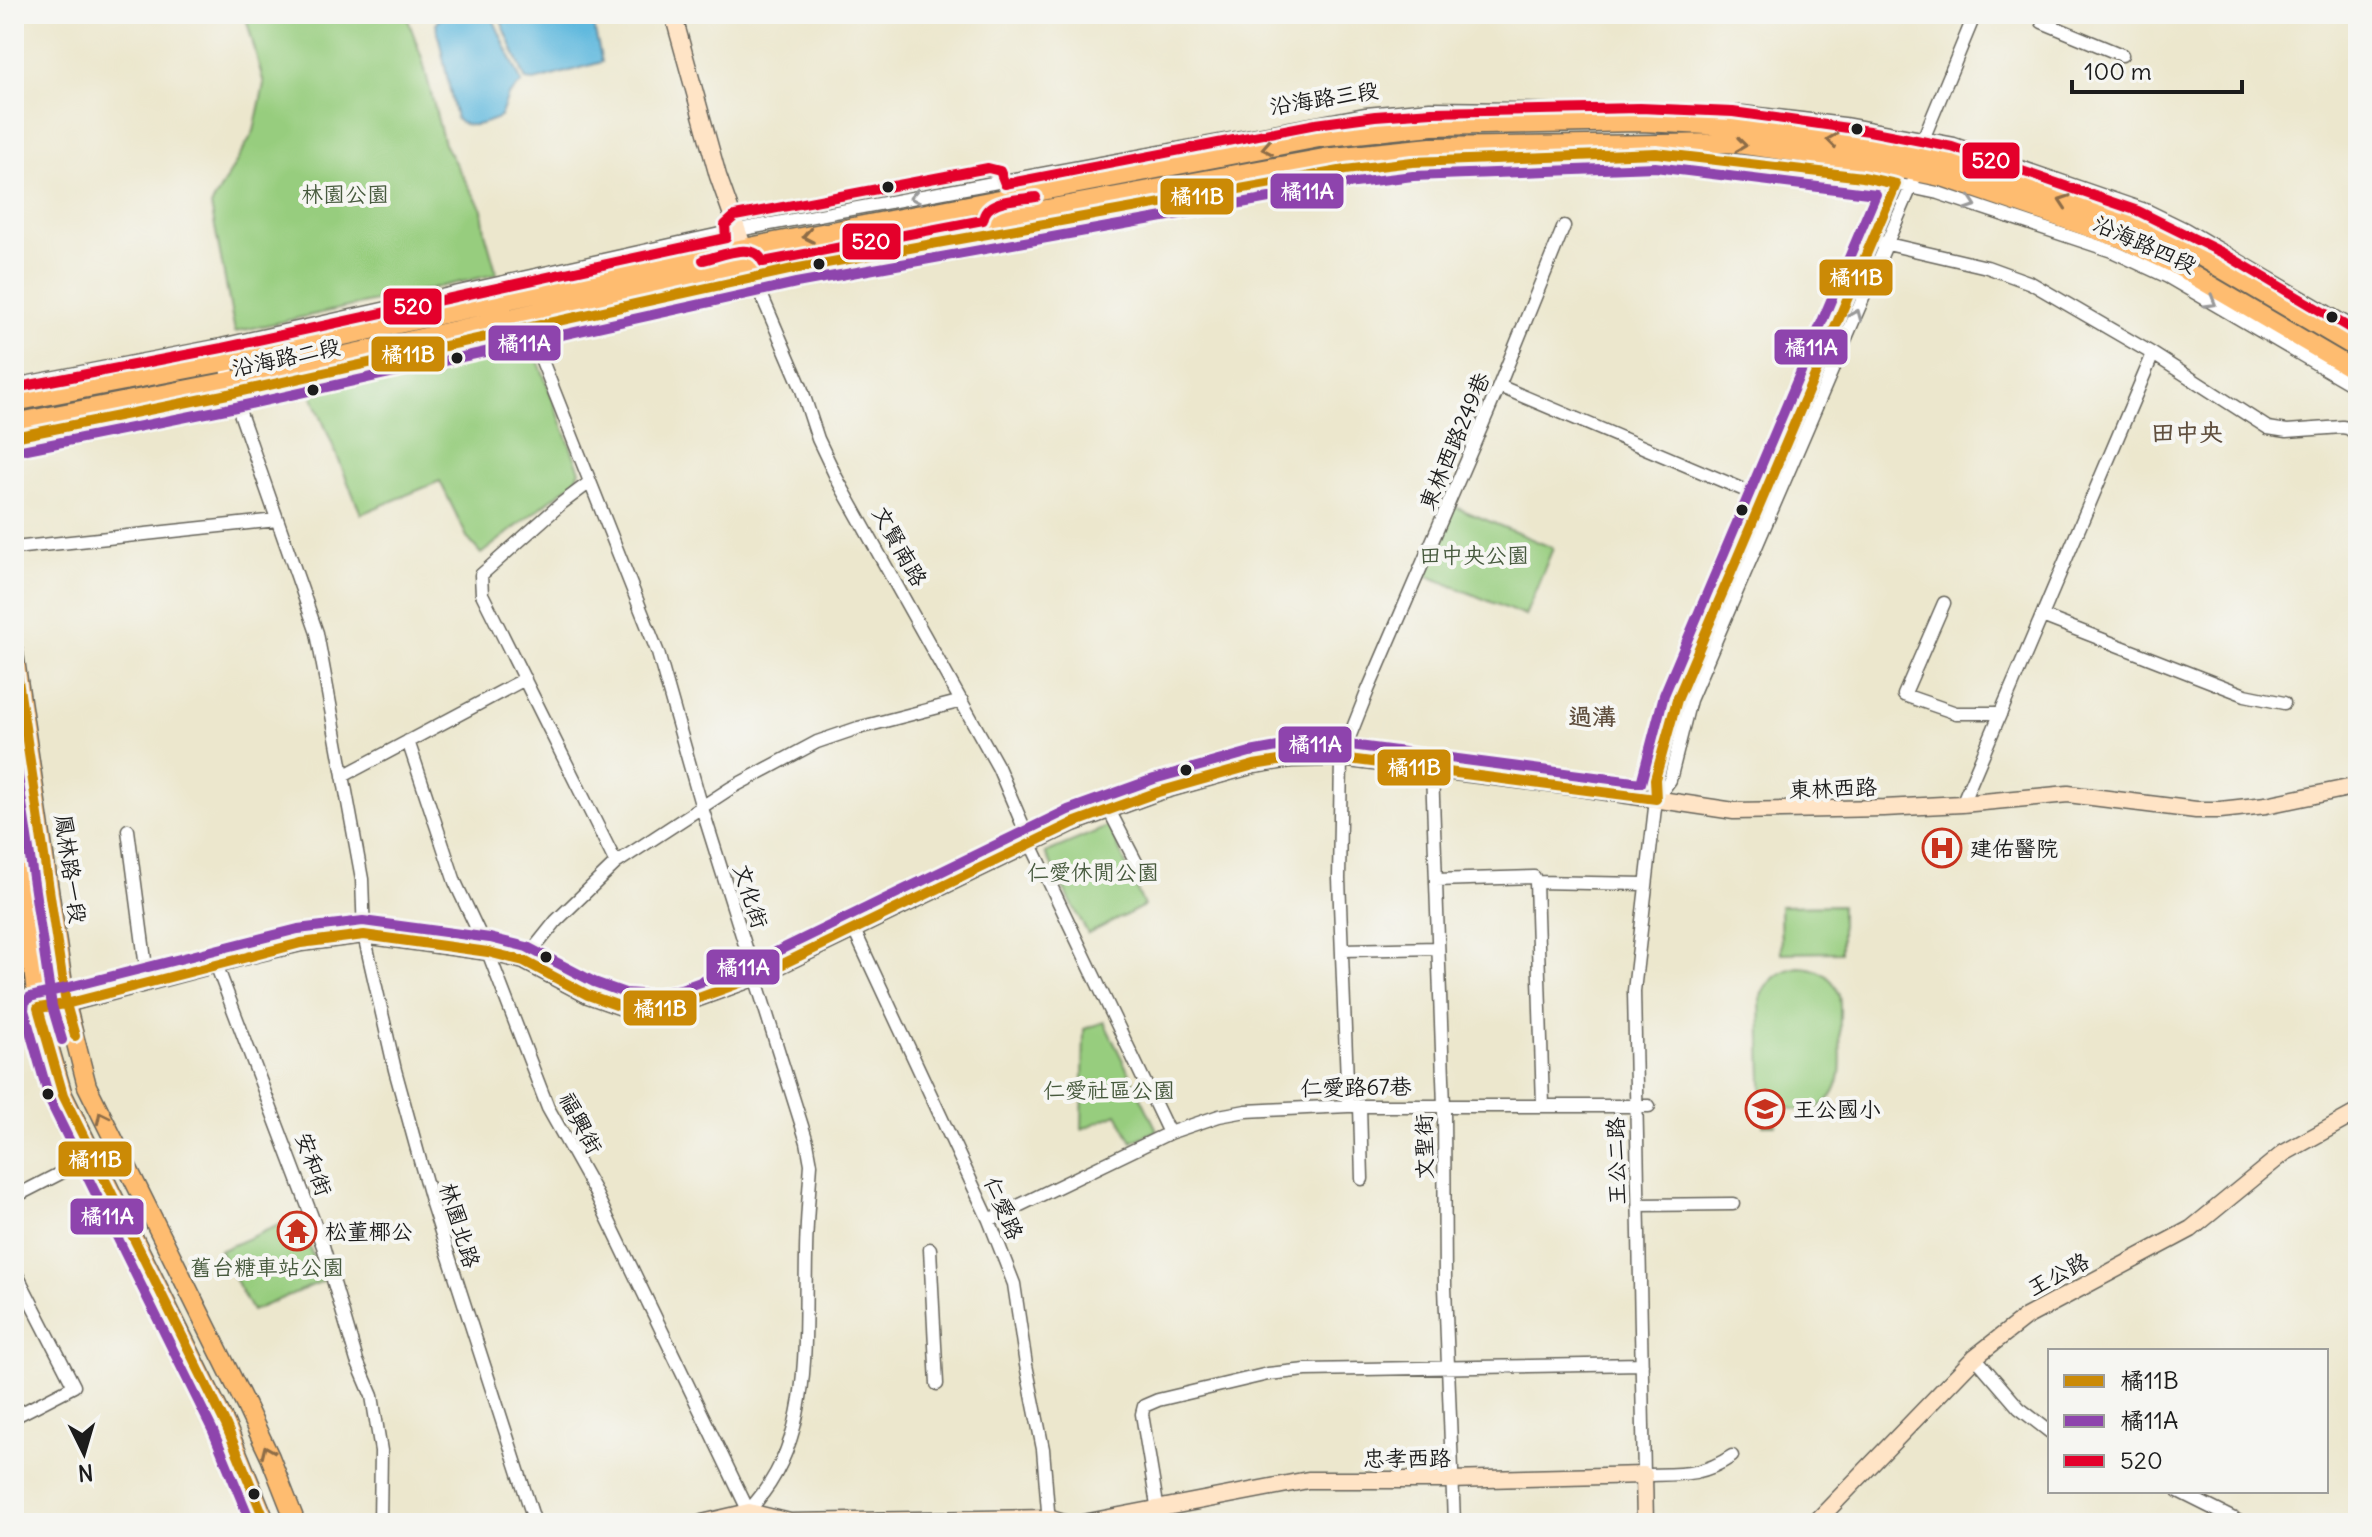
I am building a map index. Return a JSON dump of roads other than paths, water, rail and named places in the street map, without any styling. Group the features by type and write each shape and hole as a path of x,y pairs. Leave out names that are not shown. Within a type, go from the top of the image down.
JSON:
{"main road":[{"name":"沿海路三段","path":"746,255 996,208 1317,130 1412,118 1641,116 1867,145 1910,170"},
{"name":"沿海路三段","path":"996,208 1416,155 1730,143 1910,170"},
{"name":"沿海路四段","path":"1910,170 1949,161 2133,224 2216,265 2358,349"},
{"name":"沿海路四段","path":"1910,170 1945,178 2120,238 2174,264 2358,372"},
{"name":"沿海路二段","path":"14,423 232,387 746,255"},
{"name":"沿海路二段","path":"14,402 223,353 523,314"},
{"name":"鳳林路一段","path":"14,653 66,1004 87,1086 245,1404 296,1523"},
{"path":"14,821 38,1008 63,1095 226,1425 266,1523"}],"street":[{"name":"文賢南路","path":"673,14 718,176 746,255 801,387 818,439 837,479 998,767 1030,842 1169,1133"},
{"path":"1656,799 1670,780 1688,706 1886,244 1910,170 1975,14"},
{"path":"2042,22 2122,55"},
{"name":"沿海路三段","path":"1641,116 1743,112 1924,137"},
{"path":"1412,118 1416,155"},
{"name":"沿海路四段","path":"1924,137 1954,144 2148,211 2185,229 2358,330"},
{"name":"沿海路四段","path":"1910,170 1938,193 2112,251 2168,277 2358,388"},
{"name":"王公二路","path":"1645,1523 1639,1205 1643,1105 1634,991 1656,799 1655,779 1677,700 1762,497 1872,241 1910,170"},
{"name":"沿海路三段","path":"746,255 996,208"},
{"name":"東林西路249巷","path":"1341,758 1564,226"},
{"path":"1872,241 1987,267 2031,283 2153,354 2268,428 2287,431 2342,427 2358,435"},
{"name":"沿海路二段","path":"14,385 223,353 506,280 746,255"},
{"name":"沿海路二段","path":"523,314 746,255"},
{"name":"文化街","path":"506,280 523,314 658,653 702,808 807,1142 811,1164 804,1342 794,1430 782,1463 749,1512"},
{"path":"223,353 232,387"},
{"path":"1962,804 2153,354"},
{"path":"1499,386 1775,503"},
{"name":"沿海路二段","path":"14,437 232,387"},
{"name":"林園北路","path":"232,387 317,633 362,879 364,935 395,1070 432,1204 535,1523"},
{"path":"590,482 481,575 482,594 616,863"},
{"path":"14,548 277,520"},
{"path":"1944,603 1904,695 1956,713 2001,713"},
{"path":"2042,616 2245,695 2284,703"},
{"path":"343,776 525,679"},
{"path":"524,961 556,921 616,863 731,788 817,742 962,701"},
{"name":"福興街","path":"408,741 455,882 488,952 548,1108 594,1190 749,1512"},
{"path":"1341,758 1339,879 1362,1179"},
{"name":"東林西路","path":"14,1009 66,1004 301,943 364,935 488,952 524,961 588,995 622,1007 654,1009 685,1003 756,977 1030,842 1109,810 1158,792 1254,765 1291,759 1341,758 1574,787 1734,811 1962,804 2068,794 2196,810 2220,810 2301,799 2358,786"},
{"name":"文聖街","path":"1432,771 1444,1106 1450,1480 1454,1523"},
{"path":"1109,810 1139,868"},
{"path":"128,830 148,983"},
{"path":"1436,880 1534,877 1543,1105"},
{"path":"1536,882 1644,884"},
{"name":"仁愛路","path":"854,930 989,1220 1014,1284 1054,1521"},
{"path":"1343,950 1438,948"},
{"name":"安和街","path":"216,964 323,1246 357,1361 372,1396 381,1451 380,1523"},
{"name":"仁愛路67巷","path":"989,1220 1169,1133 1219,1116 1246,1111 1354,1106 1643,1105"},
{"name":"王公路","path":"1815,1523 1975,1357 2026,1317 2191,1229 2284,1153 2358,1112"},
{"path":"14,1197 92,1157"},
{"path":"1639,1205 1733,1204"},
{"path":"930,1249 937,1384"},
{"path":"14,1269 74,1386 14,1417"},
{"path":"1975,1357 2019,1408 2048,1430"},
{"path":"1158,1516 1142,1414 1144,1406 1158,1400 1268,1374 1306,1370 1642,1364"},
{"name":"忠孝西路","path":"1083,1523 1158,1516 1299,1481 1694,1474 1715,1467 1732,1456"},
{"path":"2182,1493 2242,1523"},
{"path":"723,1523 749,1512"},
{"path":"702,1523 749,1512 790,1522 1054,1521"}],"water":[{"path":"458,14 491,14 522,83 508,96 500,117 478,125 466,125 456,119 436,24 439,18"},
{"path":"498,14 591,14 602,62 534,81 526,80"}],"place":[{"name":"建佑醫院","path":"1942,848"},
{"name":"王公國小","path":"1765,1109"},
{"name":"松董椰公","path":"297,1231"}],"district":[{"name":"田中央","path":"2187,432"},
{"name":"過溝","path":"1592,716"}],"park label":[{"name":"林園公園","path":"345,194"},
{"name":"田中央公園","path":"1474,555"},
{"name":"仁愛休閒公園","path":"1093,872"},
{"name":"仁愛社區公園","path":"1109,1090"},
{"name":"舊台糖車站公園","path":"267,1267"}]}
